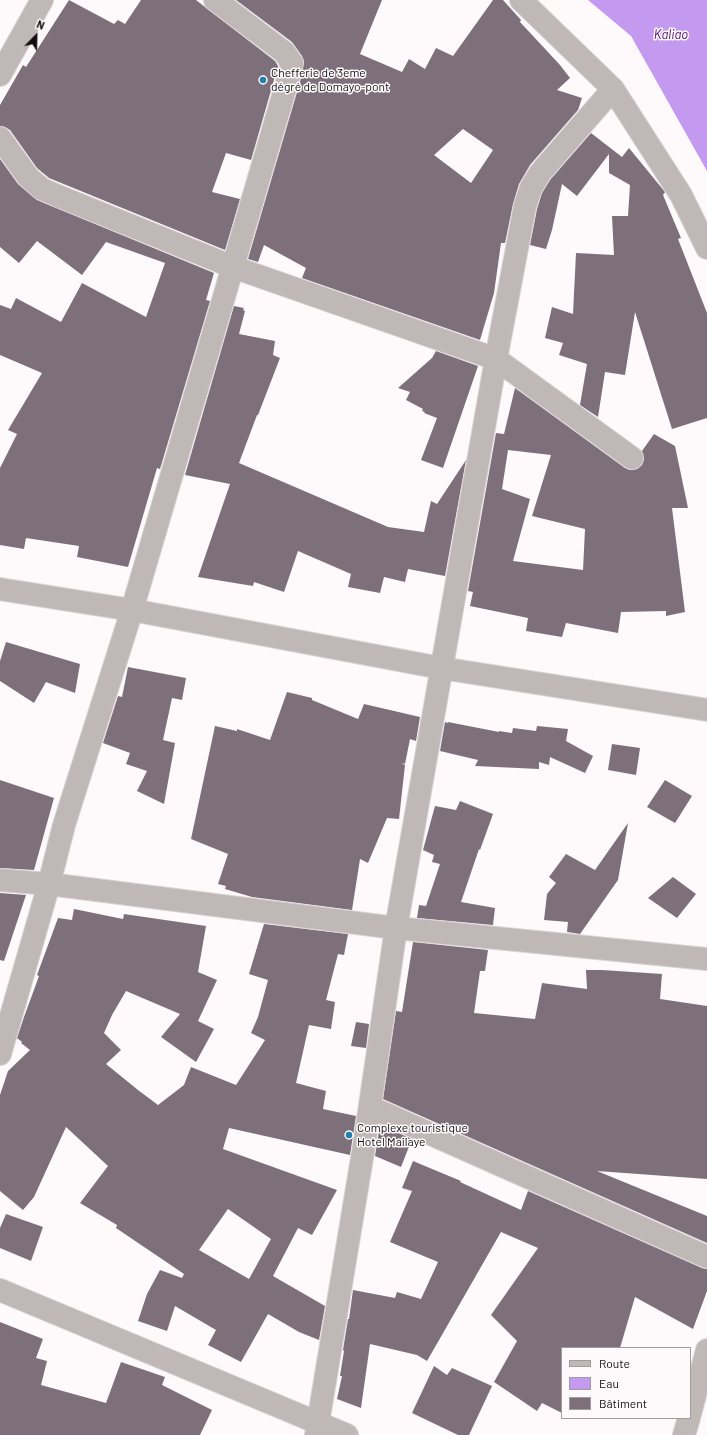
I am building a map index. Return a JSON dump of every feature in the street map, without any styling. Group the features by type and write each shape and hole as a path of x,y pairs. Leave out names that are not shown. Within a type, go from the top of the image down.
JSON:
{"street":[{"path":"0,75 42,0"},
{"path":"0,1054 49,884 64,825 132,610 292,63 284,52 216,0"},
{"path":"520,0 613,89 681,195 707,248"},
{"path":"317,1429 370,1107 396,928 496,359 525,206 531,188 540,173 613,89"},
{"path":"0,138 28,177 42,189 233,267 496,359 632,458"},
{"path":"0,589 132,610 441,668 707,710"},
{"path":"0,880 49,884 396,928 707,959"},
{"path":"370,1107 707,1257"},
{"path":"0,1290 317,1429 347,1435"},
{"path":"691,1410 707,1350"},
{"path":"684,1435 689,1419"}],"water":[{"name":"Kaliao","path":"588,0 707,0 707,171 631,36"}],"building":[{"path":"69,0 114,24 118,20 125,24 141,0 196,0 275,61 278,66 251,160 226,153 212,192 240,199 225,250 49,178 37,168 10,130 0,126 0,105 23,65 26,67"},
{"path":"236,0 382,0 360,54 402,72 409,59 425,69 436,48 453,56 493,0 503,0 521,20 520,22 570,78 557,90 582,98 578,110 530,165 519,184 513,204 505,243 501,243 494,293 480,340 302,278 306,268 264,245 258,262 248,259 300,82 304,61 292,42","holes":["463,129 493,150 471,183 434,155"]},
{"path":"591,133 622,157 629,148 665,192 663,195 681,238 678,239 707,313 707,418 672,429 635,312 625,375 605,372 598,417 580,405 587,364 559,355 563,343 545,338 552,307 573,314 576,253 614,255 612,216 628,216 630,185 609,173 609,154 577,196 562,184 552,230 546,249 530,245 537,209 542,193 550,180"},
{"path":"0,159 18,184 37,200 214,273 206,300 210,301 160,469 157,468 128,567 77,557 79,546 26,538 24,549 0,545 0,468 17,434 8,430 42,373 0,355 0,305 11,309 16,298 61,322 82,283 146,317 165,263 106,242 82,275 37,241 19,263 0,247"},
{"path":"234,306 244,308 243,310 245,311 239,334 275,341 273,355 280,358 239,463 388,527 424,532 431,501 437,504 466,460 445,576 408,569 405,582 384,577 380,593 348,587 351,574 298,551 284,592 254,582 253,586 198,577 230,484 185,475"},
{"path":"436,351 478,366 443,468 421,460 437,418 424,413 425,412 422,411 423,409 406,400 410,392 398,388 432,358"},
{"path":"515,388 625,468 630,470 637,469 642,465 644,459 642,451 654,434 675,446 688,508 672,508 685,612 666,616 666,611 621,612 618,633 566,623 562,637 526,631 528,618 470,606 473,592 468,591 496,433 504,434","holes":["508,450 551,455 532,516 585,529 583,570 513,561 530,499 502,489"]},
{"path":"6,642 80,664 75,693 46,682 34,703 0,681 0,661"},
{"path":"128,667 186,678 182,700 172,698 163,740 175,743 164,804 137,791 147,771 126,764 130,753 103,743 118,696 122,697"},
{"path":"287,692 312,698 312,700 358,719 364,704 420,717 416,741 410,739 405,764 401,763 405,765 399,819 387,818 368,863 360,859 352,910 252,897 225,889 226,886 218,884 228,854 191,839 215,726 237,731 237,729 270,740"},
{"path":"445,722 512,733 513,728 536,731 537,726 568,729 566,741 593,756 585,773 550,757 549,765 539,762 539,769 475,766 478,760 440,751"},
{"path":"612,744 640,748 636,775 608,770"},
{"path":"0,780 54,798 34,870 0,868"},
{"path":"665,780 692,796 675,823 647,807"},
{"path":"460,801 493,814 461,902 495,908 493,925 417,918 419,905 426,906 440,864 432,862 434,855 423,850 435,806 456,810"},
{"path":"628,823 618,880 580,934 567,932 568,922 544,920 547,894 556,883 549,877 566,854 595,870"},
{"path":"673,877 696,894 677,918 648,898"},
{"path":"0,893 26,895 4,961 0,960"},
{"path":"74,909 123,919 124,914 206,926 198,972 217,980 198,1021 214,1029 196,1062 161,1037 180,1014 126,991 112,1015 104,1033 121,1050 106,1064 158,1105 184,1085 191,1067 236,1085 265,1040 251,1033 258,1017 268,980 249,974 264,924 348,934 344,955 338,954 326,1000 335,1002 331,1029 309,1025 296,1083 326,1091 323,1109 356,1116 350,1155 229,1128 223,1149 337,1190 312,1235 298,1228 273,1276 325,1306 319,1340 299,1332 268,1314 241,1362 208,1345 216,1330 175,1306 167,1331 138,1321 147,1294 160,1270 182,1278 184,1274 116,1228 117,1225 80,1203 108,1166 66,1127 34,1197 23,1210 0,1191 0,1095 8,1071 30,1050 17,1038 39,976 37,975 58,918 72,920","holes":["228,1209 271,1239 249,1279 199,1250"]},
{"path":"413,942 488,950 485,971 480,971 474,1013 535,1019 542,983 587,989 586,970 662,974 660,999 707,1006 707,1179 597,1171 707,1216 707,1243 383,1099 396,1011 402,1012"},
{"path":"356,1022 369,1024 366,1048 351,1046"},
{"path":"380,1125 412,1139 401,1167 375,1156"},
{"path":"413,1161 461,1181 460,1182 521,1210 528,1191 707,1269 707,1291 693,1329 635,1297 620,1347 561,1347 561,1412 542,1403 537,1411 494,1382 517,1341 491,1315 538,1248 501,1232 427,1361 417,1355 370,1344 361,1408 337,1399 342,1376 340,1376 343,1350 353,1290 395,1298 397,1292 421,1299 438,1262 390,1242 412,1191 402,1188"},
{"path":"6,1214 43,1227 31,1261 0,1248 0,1228"},
{"path":"0,1322 43,1339 36,1358 47,1361 41,1385 106,1403 121,1362 165,1377 162,1385 212,1410 200,1435 0,1435"},
{"path":"434,1366 447,1375 452,1368 492,1386 469,1435 458,1435 412,1413"}],"place":[{"name":"Chefferie de 3eme dégré de Domayo-pont","path":"263,80"},
{"name":"Complexe touristique Hotel Mailaye","path":"349,1135"}]}
